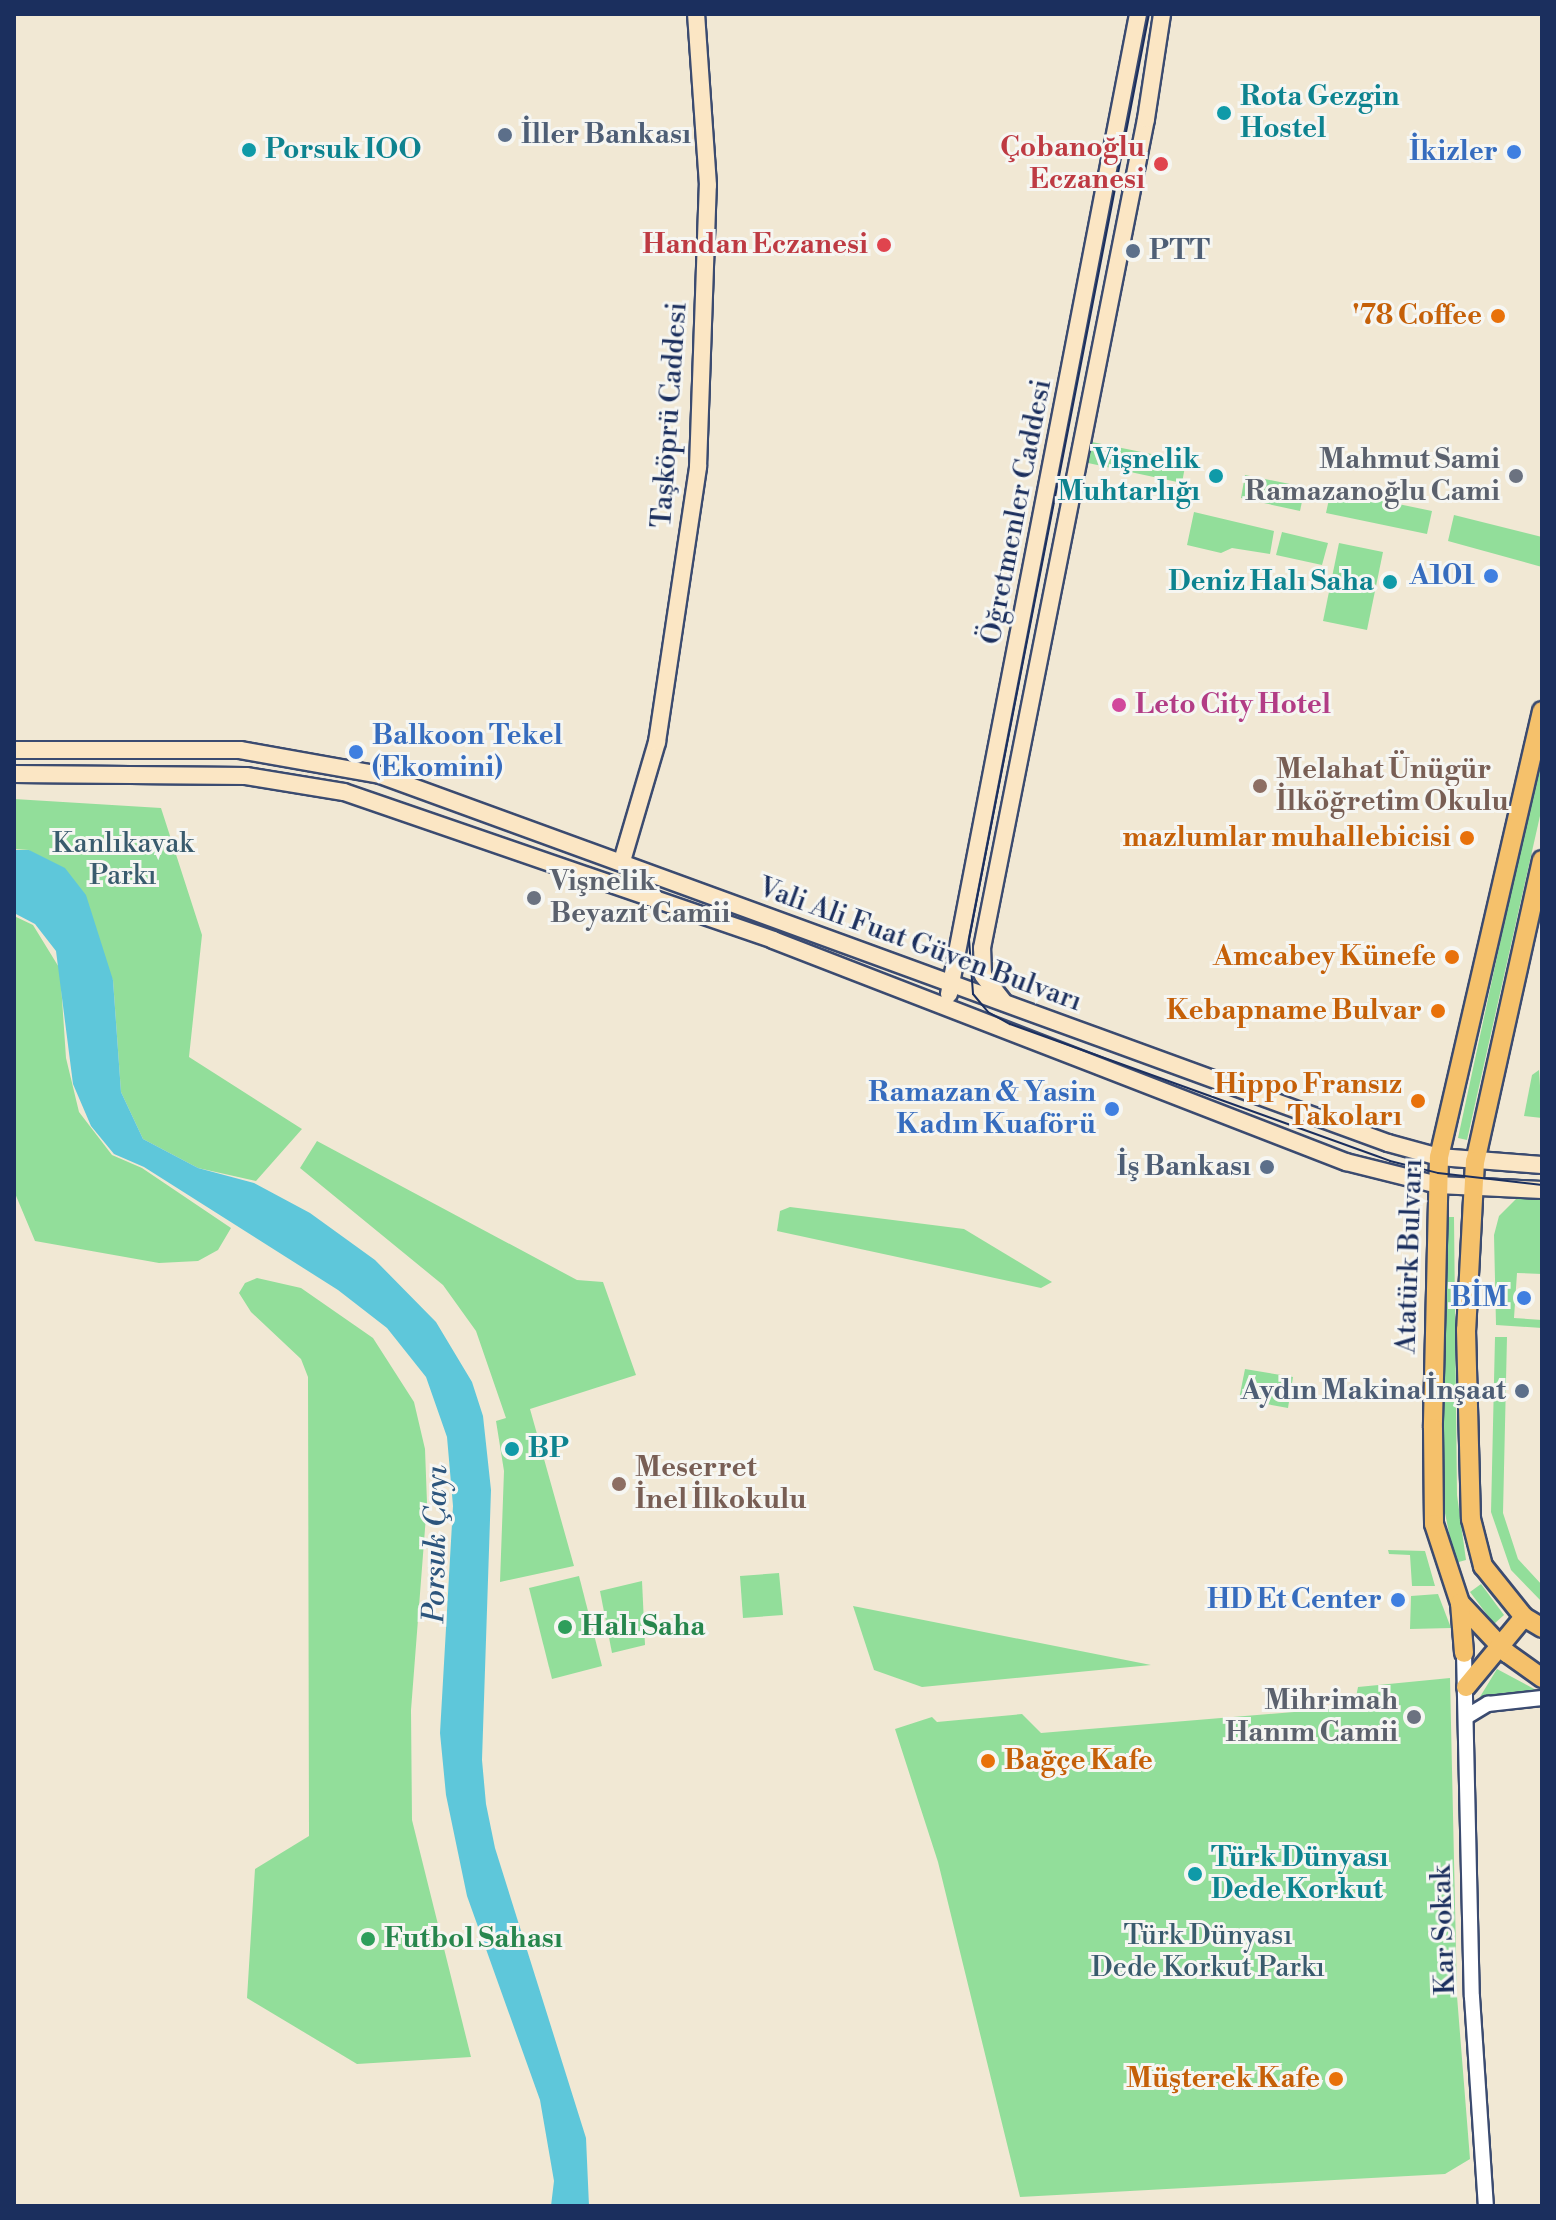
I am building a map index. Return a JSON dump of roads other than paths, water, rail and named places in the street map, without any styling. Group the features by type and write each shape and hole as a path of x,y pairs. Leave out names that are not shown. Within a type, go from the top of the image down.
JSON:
{"main road":[{"name":"Taşköprü Caddesi","path":"622,861 657,742 698,467 708,185 696,14"},
{"name":"Öğretmenler Caddesi","path":"950,993 989,809 1138,14"},
{"name":"Öğretmenler Caddesi","path":"969,992 982,962 1073,475 1146,119 1162,14"},
{"name":"Atatürk Bulvarı","path":"1542,711 1439,1157 1434,1524 1460,1603 1500,1646 1542,1678"},
{"name":"Vali Ali Fuat Güven Bulvarı","path":"14,750 240,750 327,762 380,775 622,861 950,993 969,992 1388,1143 1439,1157 1542,1165"},
{"name":"Vali Ali Fuat Güven Bulvarı","path":"14,774 246,776 344,792 773,940 1346,1162 1438,1185 1542,1190"},
{"name":"Atatürk Bulvarı","path":"1542,860 1475,1161 1466,1330 1471,1519 1483,1566 1524,1617 1542,1628"},
{"path":"982,962 991,992 1010,1007"},
{"path":"930,1002 950,993 961,1015"},
{"path":"1452,1582 1483,1566"},
{"path":"1460,1603 1464,1653"},
{"path":"1466,1687 1524,1617"}],"street":[{"name":"Kar Sokak","path":"1464,1653 1471,1955 1486,2206"},
{"path":"1466,1717 1488,1704 1542,1698"}],"water":[{"name":"Porsuk Çayı","path":"14,850 29,850 65,868 86,895 113,980 121,1092 143,1139 198,1168 254,1183 310,1213 375,1260 436,1322 472,1382 483,1416 491,1490 482,1760 486,1804 495,1848 586,2138 589,2206 551,2206 554,2181 540,2100 467,1896 446,1795 440,1733 453,1506 447,1437 426,1377 387,1328 338,1290 144,1167 114,1154 91,1126 73,1084 56,951 35,924 14,913"}],"tram line":[{"path":"1149,14 969,939 973,994 988,1012 1010,1024 1390,1161 1438,1173 1542,1185"}],"place":[{"name":"Rota Gezgin Hostel","path":"1224,113"},
{"name":"İller Bankası","path":"505,135"},
{"name":"Porsuk IOO","path":"249,150"},
{"name":"İkizler","path":"1514,152"},
{"name":"Çobanoğlu Eczanesi","path":"1161,164"},
{"name":"Handan Eczanesi","path":"884,245"},
{"name":"PTT","path":"1133,251"},
{"name":"'78 Coffee","path":"1498,316"},
{"name":"Vişnelik Muhtarlığı","path":"1216,476"},
{"name":"Mahmut Sami Ramazanoğlu Cami","path":"1516,476"},
{"name":"A101","path":"1491,576"},
{"name":"Deniz Halı Saha","path":"1390,582"},
{"name":"Leto City Hotel","path":"1119,705"},
{"name":"Balkoon Tekel (Ekomini)","path":"356,752"},
{"name":"Melahat Ünügür İlköğretim Okulu","path":"1260,786"},
{"name":"mazlumlar muhallebicisi","path":"1467,838"},
{"name":"Vişnelik Beyazıt Camii","path":"534,898"},
{"name":"Amcabey Künefe","path":"1452,957"},
{"name":"Kebapname Bulvar","path":"1438,1011"},
{"name":"Hippo Fransız Takoları","path":"1418,1101"},
{"name":"Ramazan & Yasin Kadın Kuaförü","path":"1112,1109"},
{"name":"İş Bankası","path":"1267,1167"},
{"name":"BİM","path":"1524,1298"},
{"name":"Aydın Makina İnşaat","path":"1522,1391"},
{"name":"BP","path":"512,1449"},
{"name":"Meserret İnel İlkokulu","path":"619,1484"},
{"name":"HD Et Center","path":"1398,1600"},
{"name":"Halı Saha","path":"565,1627"},
{"name":"Mihrimah Hanım Camii","path":"1414,1717"},
{"name":"Bağçe Kafe","path":"988,1761"},
{"name":"Türk Dünyası Dede Korkut","path":"1195,1874"},
{"name":"Futbol Sahası","path":"368,1939"},
{"name":"Müşterek Kafe","path":"1336,2079"}],"park label":[{"name":"Kanlıkavak Parkı","path":"123,860"},
{"name":"Türk Dünyası Dede Korkut Parkı","path":"1208,1952"}]}
